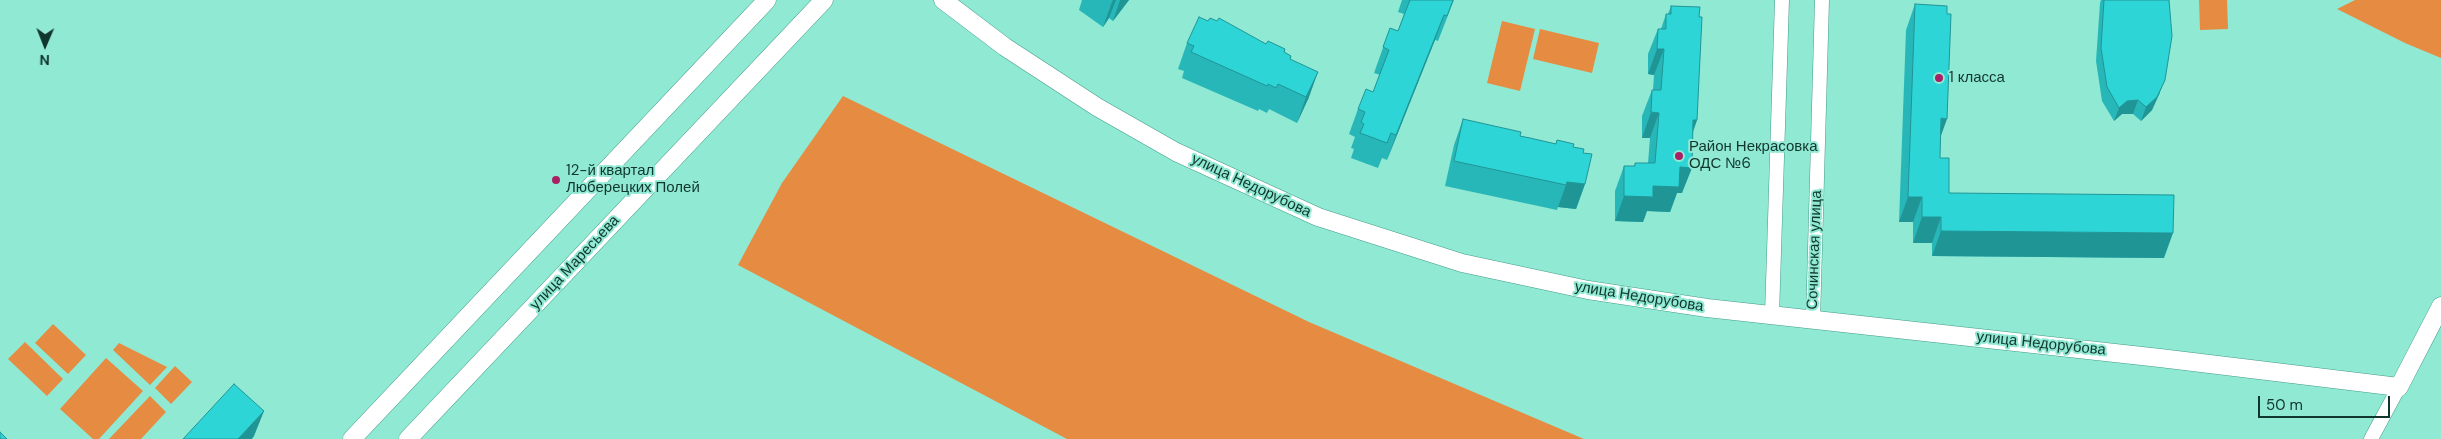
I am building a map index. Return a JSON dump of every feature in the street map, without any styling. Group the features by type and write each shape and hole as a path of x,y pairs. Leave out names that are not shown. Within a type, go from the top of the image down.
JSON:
{"street":[{"path":"352,439 767,0"},
{"name":"улица Маресьева","path":"408,439 824,0"},
{"name":"улица Недорубова","path":"943,0 1005,48 1096,107 1176,152 1318,217 1472,265 1588,290 1707,308 2141,355 2399,387"},
{"path":"1772,315 1782,0"},
{"name":"Сочинская улица","path":"1813,320 1822,0"},
{"path":"2370,439 2441,306"}],"shaded area":[{"path":"2199,0 2227,0 2228,29 2200,30"},
{"path":"2355,0 2441,0 2441,58 2405,43 2337,9"},
{"path":"1502,21 1535,29 1520,91 1487,83"},
{"path":"1540,29 1599,43 1592,73 1533,59"},
{"path":"843,96 1309,322 1584,439 1067,439 738,265 782,183"},
{"path":"53,324 86,355 68,374 35,343"},
{"path":"25,342 63,379 47,396 8,359"},
{"path":"119,343 167,367 150,385 113,350"},
{"path":"106,358 143,391 99,439 93,439 60,409"},
{"path":"175,366 192,382 171,404 155,388"},
{"path":"150,396 166,412 141,439 109,439"}],"building":[{"path":"1410,0 1453,0 1447,16 1444,15 1396,135 1391,133 1387,143 1360,133 1364,124 1361,122 1365,112 1358,109 1366,89 1373,92 1389,50 1383,47 1390,28 1398,31"},
{"path":"2104,0 2169,0 2172,36 2165,80 2157,97 2146,107 2138,100 2127,101 2119,108 2107,87 2101,48"},
{"path":"1915,4 1947,6 1947,14 1951,14 1947,119 1941,118 1940,158 1949,158 1949,193 2174,195 2173,233 1941,231 1941,217 1922,217 1922,197 1908,197"},
{"path":"1671,6 1700,7 1699,17 1702,17 1697,120 1693,120 1692,168 1680,167 1679,187 1653,186 1653,197 1624,196 1624,166 1635,166 1635,163 1655,163 1659,113 1651,112 1652,90 1661,90 1664,49 1657,49 1658,29 1666,29 1666,14 1671,14"},
{"path":"1199,17 1208,21 1210,18 1217,21 1219,18 1266,44 1268,41 1285,49 1284,52 1291,56 1290,59 1318,72 1306,97 1278,84 1276,88 1268,84 1267,86 1191,52 1194,46 1187,43"},
{"path":"1463,119 1521,132 1520,136 1556,144 1557,140 1574,144 1573,147 1584,149 1583,153 1592,154 1585,184 1567,182 1566,185 1454,161"},
{"path":"234,384 264,411 238,439 183,439"},
{"path":"0,432 7,439 0,439"}],"place":[{"name":"1 класса","path":"1939,78"},
{"name":"Район Некрасовка ОДС №6","path":"1679,156"},
{"name":"12-й квартал Люберецких Полей","path":"556,180"}]}
